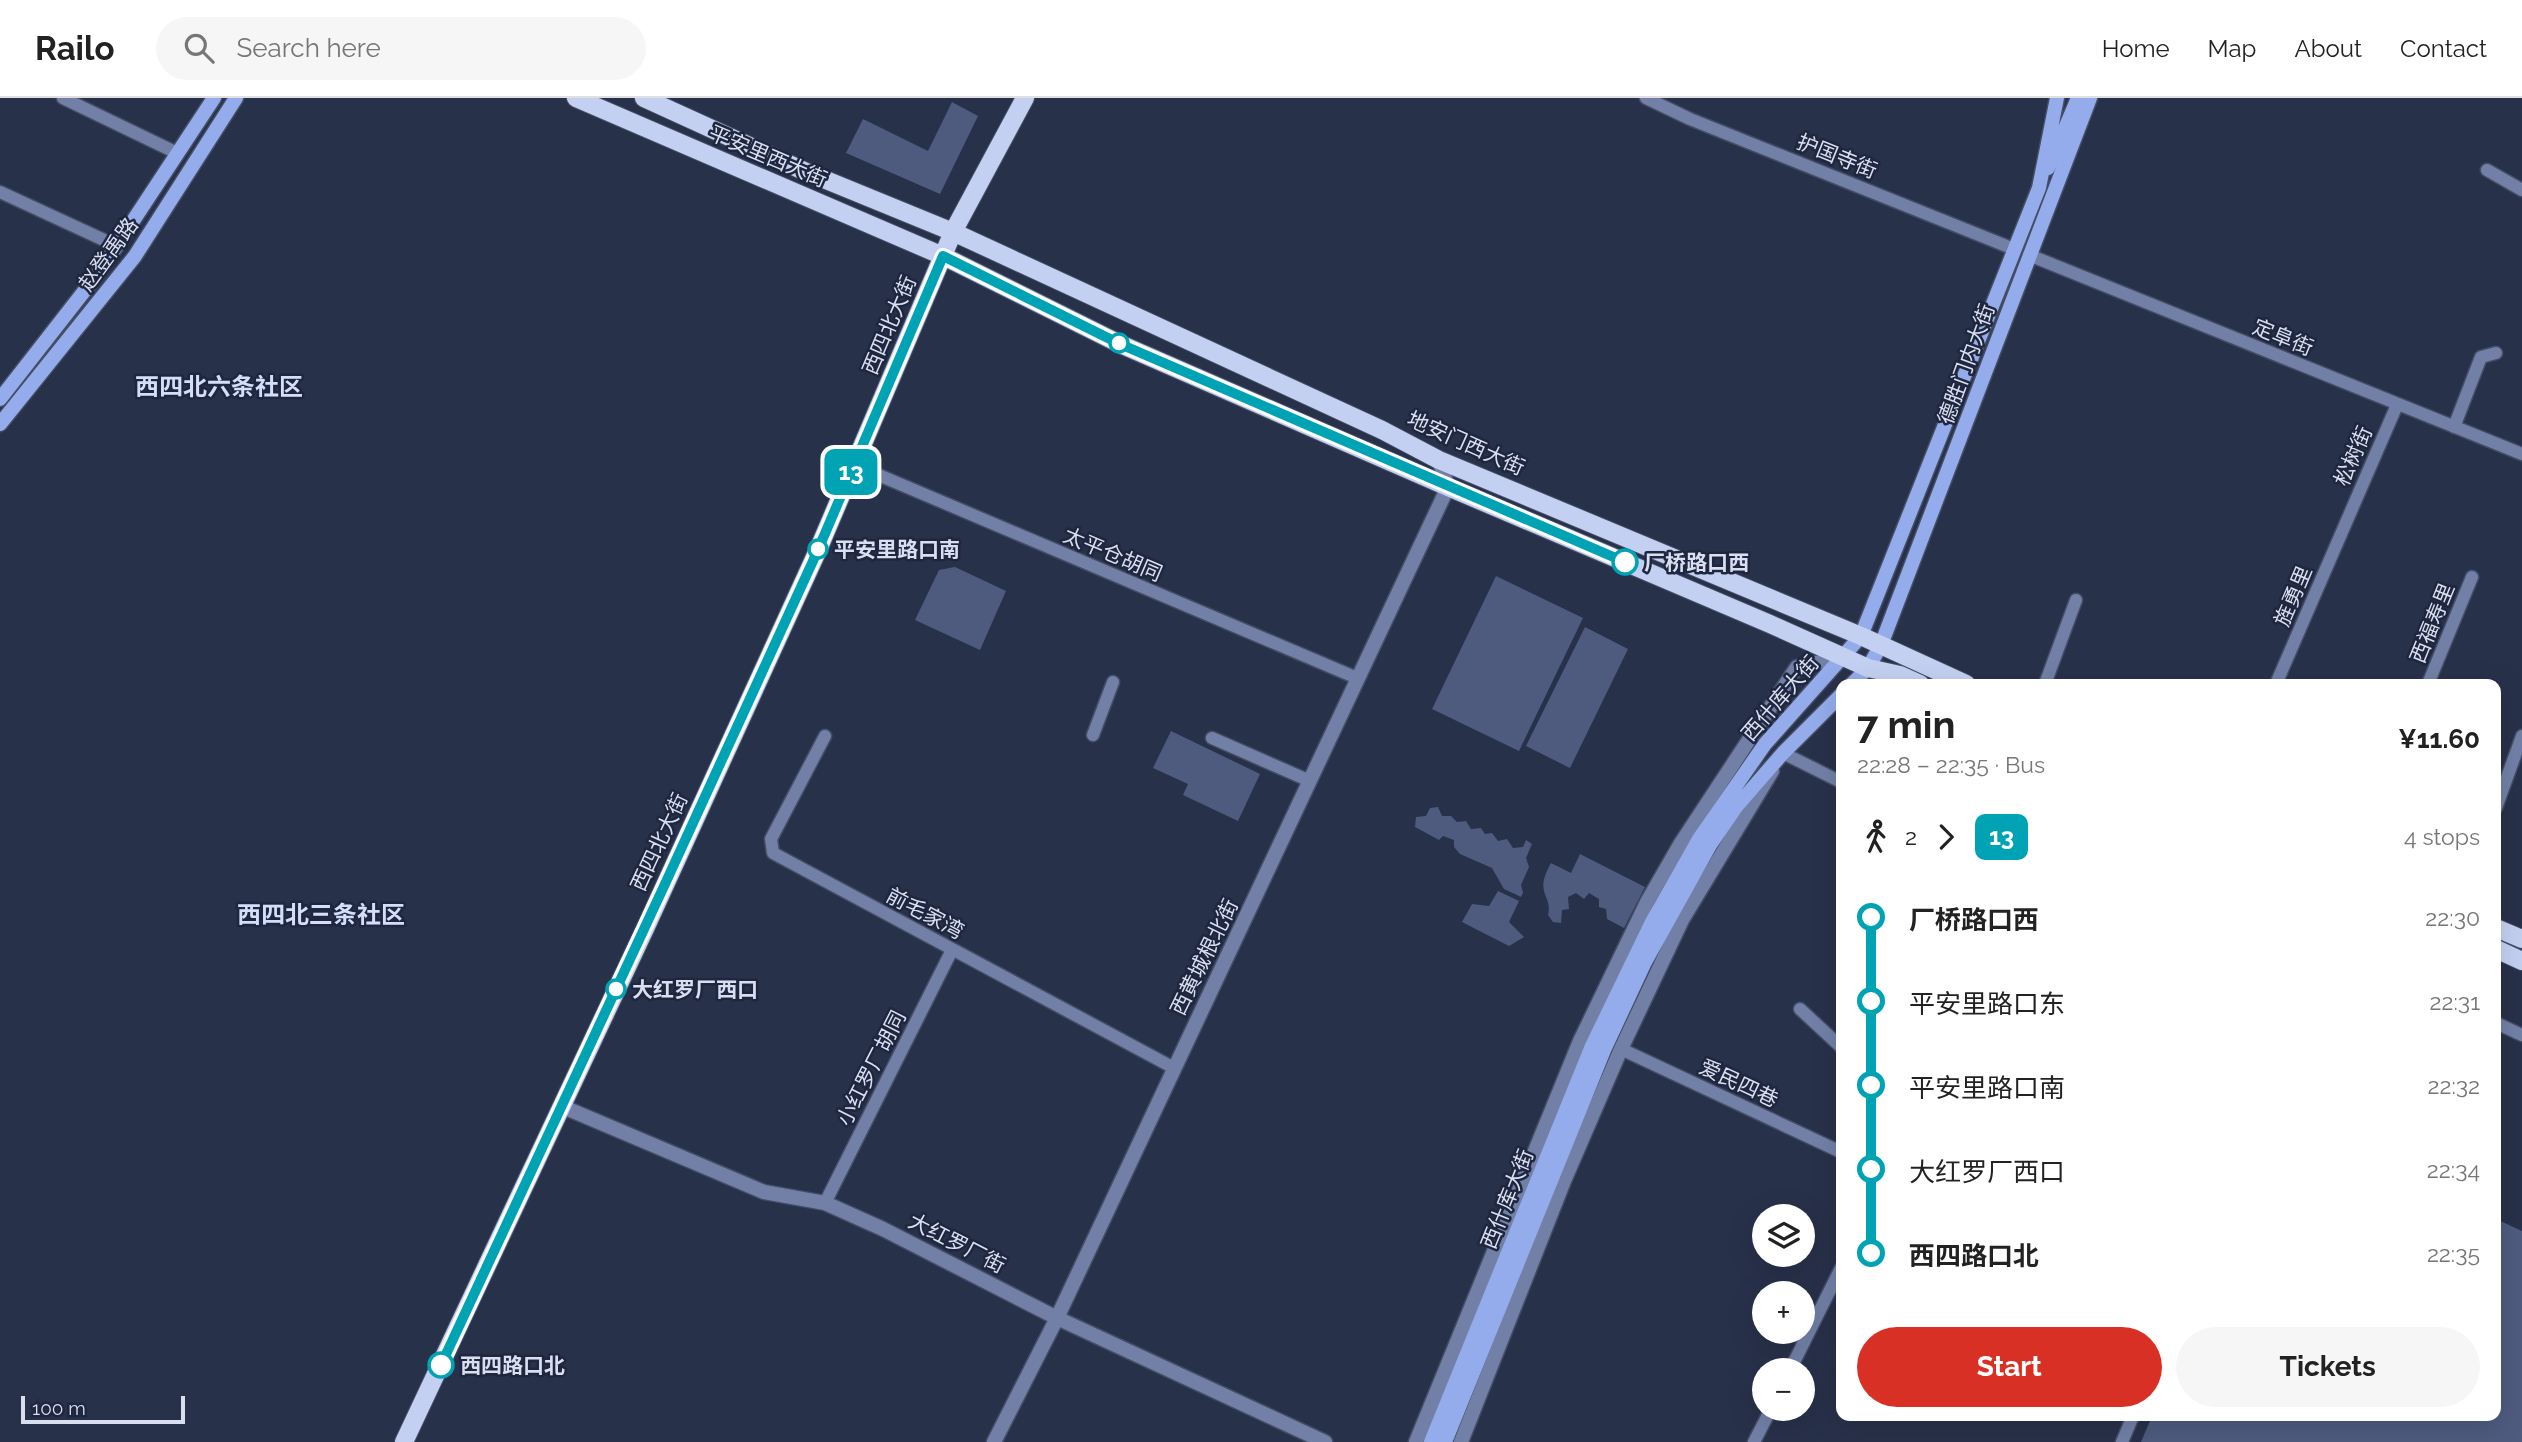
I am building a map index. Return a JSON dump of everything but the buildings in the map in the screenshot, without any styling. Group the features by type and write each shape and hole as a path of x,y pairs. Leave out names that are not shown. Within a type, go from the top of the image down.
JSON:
{"main road":[{"name":"赵登禹路","path":"0,399 51,336 117,246 214,98"},
{"name":"赵登禹路","path":"0,424 135,256 236,98"},
{"name":"平安里西大街","path":"576,98 943,256"},
{"name":"平安里西大街","path":"643,98 804,171 953,232"},
{"name":"西四北大街","path":"404,1442 685,841 855,465 953,232 1025,98"},
{"name":"德胜门内大街","path":"2046,191 2057,98"},
{"name":"德胜门内大街","path":"1868,668 1881,645 2014,298 2046,191 2078,98"},
{"name":"德胜门内大街","path":"1844,657 1861,636 2014,249 2046,191 2090,98"},
{"name":"地安门西大街","path":"953,232 1382,430 1439,460 1861,636 1955,679"},
{"path":"2014,249 2029,254"},
{"path":"943,256 1120,344 1868,668 1909,679"},
{"path":"1997,292 2014,298"},
{"name":"西什库大街","path":"1432,1442 1592,1046 1652,922 1699,839 1751,763 1844,657"},
{"path":"1857,679 1868,668"},
{"name":"西什库大街","path":"1445,1442 1604,1051 1645,962 1710,845 1736,807 1783,752 1836,700"},
{"path":"2501,930 2522,939"},
{"path":"2501,951 2522,961"}],"street":[{"path":"63,98 177,153"},
{"name":"护国寺街","path":"1646,98 1690,119 2014,249"},
{"path":"2487,170 2522,190"},
{"path":"0,192 117,246"},
{"name":"定阜街","path":"2029,254 2522,454"},
{"path":"2454,428 2481,357 2496,353"},
{"name":"松树街","path":"2345,523 2397,405"},
{"path":"1439,460 1448,487"},
{"name":"太平仓胡同","path":"855,465 1357,678"},
{"name":"西黄城根北街","path":"994,1442 1057,1318 1448,487"},
{"name":"旌勇里","path":"2278,679 2345,523"},
{"name":"西福寿里","path":"2430,679 2472,577"},
{"path":"2047,679 2076,600"},
{"name":"西什库大街","path":"1416,1442 1580,1041 1647,902 1681,843 1797,667 1844,657"},
{"path":"1093,735 1113,682"},
{"name":"前毛家湾","path":"825,736 772,839 774,853 1174,1068"},
{"path":"2501,794 2522,736"},
{"path":"1212,738 1310,780"},
{"path":"1783,752 1836,779"},
{"name":"西什库大街","path":"1461,1442 1564,1181 1621,1049 1682,920 1783,752"},
{"name":"小红罗厂胡同","path":"825,1203 952,950"},
{"path":"1800,1009 1836,1042"},
{"path":"2501,1025 2522,1035"},
{"name":"爱民四巷","path":"1621,1049 1836,1150"},
{"name":"大红罗厂街","path":"561,1107 764,1192 825,1203 883,1229 1057,1318 1325,1442"},
{"path":"1796,1358 1836,1278"},
{"path":"1754,1442 1765,1421"},
{"path":"2122,1442 2131,1421"}],"shaded area":[{"path":"952,102 978,116 940,194 846,153 863,119 928,151"},
{"path":"955,567 1006,591 980,650 915,620 939,570"},
{"path":"1496,576 1583,618 1519,751 1432,709"},
{"path":"1585,627 1628,649 1570,768 1526,746"},
{"path":"1171,731 1260,774 1238,821 1183,795 1188,784 1153,768"},
{"path":"1438,807 1442,816 1451,816 1457,822 1466,821 1471,829 1481,828 1485,834 1492,833 1498,841 1507,839 1513,848 1523,847 1526,840 1532,844 1526,858 1529,867 1521,885 1521,897 1504,889 1492,868 1460,854 1454,847 1454,840 1443,836 1439,840 1415,827 1416,817 1426,816 1430,808"},
{"path":"1580,854 1645,887 1624,928 1607,919 1606,909 1599,907 1599,899 1589,893 1584,899 1576,893 1568,897 1569,909 1562,910 1561,923 1553,922 1548,915 1549,908 1543,888 1551,863 1571,873"},
{"path":"1498,891 1519,901 1509,922 1524,937 1509,946 1462,922 1472,904 1489,906"},
{"path":"2501,1221 2522,1231 2522,1442 2141,1442 2150,1421 2501,1421"}],"bus line":[{"name":"13","path":"441,1365 818,550 943,256 1120,344 1625,562"}],"place":[{"name":"平安里路口南","path":"818,549"},
{"name":"厂桥路口西","path":"1625,562"},
{"name":"大红罗厂西口","path":"616,989"},
{"name":"西四路口北","path":"441,1365"}],"district":[{"name":"西四北六条社区","path":"219,386"},
{"name":"西四北三条社区","path":"321,914"}]}
